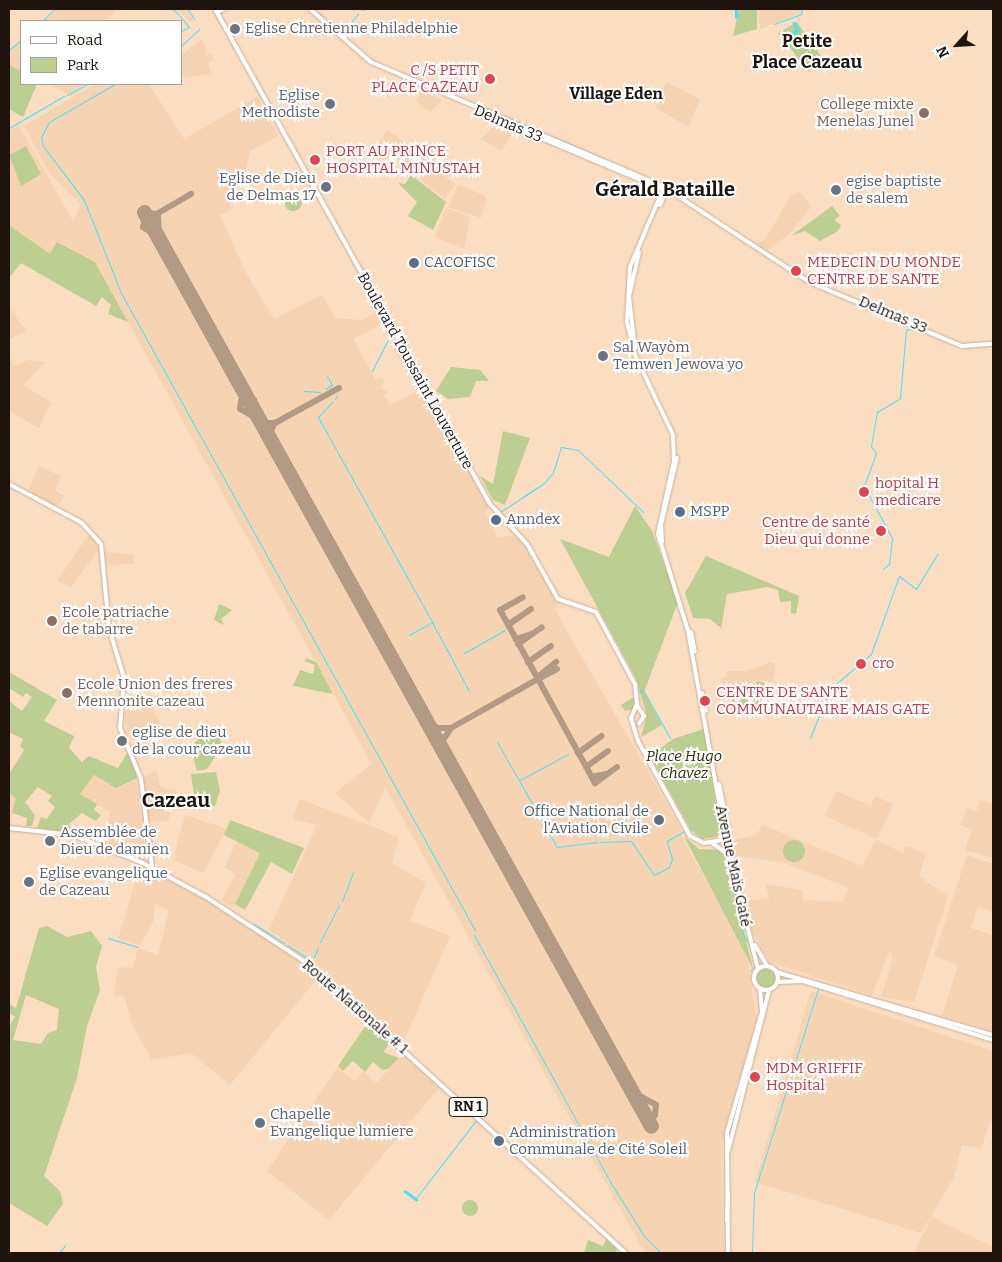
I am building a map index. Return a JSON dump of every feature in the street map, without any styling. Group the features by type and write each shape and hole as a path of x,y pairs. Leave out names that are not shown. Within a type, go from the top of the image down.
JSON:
{"main road":[{"path":"217,10 224,9"},
{"name":"Delmas 33","path":"308,9 370,64 666,189 809,282 962,346 993,344"},
{"name":"Boulevard Toussaint Louverture","path":"217,10 490,504 527,544 558,599 596,612 632,676 637,704 641,712"},
{"name":"Avenue Maïs Gaté","path":"666,189 630,267 627,322 636,358 673,435 674,461 658,534 688,631 747,929 767,966"},
{"path":"9,484 82,523 101,544 108,628 124,678 120,728 141,779 152,867"},
{"path":"637,704 633,723 637,733 690,836 724,848 730,857"},
{"path":"634,712 641,712 644,719 639,724 637,733"},
{"path":"633,723 639,724"},
{"name":"Route Nationale # 1","path":"9,828 73,835 152,867 221,906 322,974 626,1253"},
{"path":"709,843 728,839"},
{"name":"Avenue Maïs Gaté","path":"728,839 730,857 758,969"},
{"path":"729,1253 727,1133 762,1012 760,989 754,980 758,969 767,966 776,972 993,1035"},
{"path":"776,972 778,982"},
{"path":"729,1253 730,1133 769,990 778,982 803,980 993,1040"},
{"path":"760,989 769,990"}],"shaded area":[{"path":"56,9 117,9 107,20 44,20"},
{"path":"177,9 187,9 194,21 190,22"},
{"path":"758,9 802,9 801,13 760,29"},
{"path":"202,39 207,49 204,56 210,53 214,59 208,63 211,74 182,78 182,54"},
{"path":"20,43 20,70 9,65 9,52"},
{"path":"666,82 700,99 688,127 656,108"},
{"path":"51,85 84,85 68,94"},
{"path":"94,85 150,85 184,139 258,96 278,136 250,151 245,175 226,192 232,209 220,215 246,273 274,319 322,295 335,318 362,320 377,312 380,325 353,339 376,380 382,378 385,383 380,387 388,392 384,395 390,405 418,391 388,339 392,335 489,508 485,512 498,538 515,535 527,548 559,604 555,609 568,633 682,830 679,832 746,951 757,1020 721,1144 724,1253 645,1253 385,787 369,823 335,793 372,764 95,262 58,242 50,255 9,225 9,131 19,126 73,221 81,204 50,174 24,126"},
{"path":"421,90 442,100 430,112 416,101"},
{"path":"496,124 512,132 502,151 481,139"},
{"path":"388,130 456,185 444,199 377,144"},
{"path":"458,184 487,197 481,218 448,207"},
{"path":"800,192 811,207 790,233 767,252 756,244 765,240 791,195"},
{"path":"446,208 470,217 464,249 435,237"},
{"path":"9,307 26,331 9,339"},
{"path":"9,356 14,366 29,360 45,362 23,385 51,402 39,429 9,410"},
{"path":"39,466 61,476 55,490 64,496 57,507 28,491"},
{"path":"89,534 99,549 71,587 57,581"},
{"path":"105,552 134,555 134,564 106,565"},
{"path":"88,607 103,614 106,636 82,625"},
{"path":"771,662 776,667 772,682 758,679 730,695 723,689 720,679 726,677 726,671 746,671"},
{"path":"150,701 162,729 126,734 125,705"},
{"path":"156,770 161,788 177,790 168,821 147,821 143,778"},
{"path":"94,775 117,788 137,778 146,863 102,842 110,812 79,794"},
{"path":"836,791 871,806 875,796 893,804 877,839 825,816"},
{"path":"9,793 16,798 10,824 9,824"},
{"path":"300,799 399,837 392,863 426,883 410,921 450,936 403,1043 307,956 269,930 317,825 293,819"},
{"path":"980,800 993,804 993,858 965,850 972,830 961,825 966,808 977,811"},
{"path":"185,815 227,829 203,873 173,860"},
{"path":"763,825 862,866 876,840 903,853 906,846 926,854 919,877 948,896 914,1002 881,997 893,957 890,950 872,995 770,962 752,931 745,900 769,899 766,884 802,890 803,900 843,902 849,888 782,862 737,856 733,840 756,835"},
{"path":"237,841 260,853 233,907 222,901 235,874 225,867"},
{"path":"967,855 993,864 993,912 978,907 971,928 993,935 993,1031 942,1016 958,965 934,956"},
{"path":"141,864 218,905 320,975 230,1085 191,1053 152,1060 132,1024 124,996 114,995 118,967 133,968 138,948 158,955 169,910 155,904 153,922 140,945 118,939"},
{"path":"811,991 993,1051 993,1113 981,1149 962,1145 954,1177 921,1233 755,1182"},
{"path":"404,1053 442,1084 329,1220 267,1171 337,1068 355,1081 363,1071 376,1083"},
{"path":"932,1217 991,1246 993,1242 993,1253 914,1253"}],"green space":[{"path":"739,9 757,9 757,29 733,36"},
{"path":"797,22 821,56 809,72 778,33"},
{"path":"9,65 20,70 20,85 37,85 23,117 9,109"},
{"path":"26,146 41,174 21,186 9,155"},
{"path":"411,175 446,202 433,230 408,216 417,202 398,183 405,184"},
{"path":"293,193 299,196 302,202 299,208 293,211 287,208 284,202 287,196"},
{"path":"832,206 840,216 834,220 841,225 838,231 820,241 805,231 791,236"},
{"path":"9,225 50,254 57,242 95,262 128,322 108,314 111,305 102,297 96,306 21,263 9,278"},
{"path":"451,367 480,370 489,381 476,381 470,397 448,399 436,391"},
{"path":"503,431 530,438 505,505 493,500 480,476 493,484"},
{"path":"635,506 652,531 678,602 644,692 662,725 641,737 647,716 636,678 560,539 609,557"},
{"path":"706,556 799,596 796,614 791,613 791,601 780,602 778,590 768,587 727,594 721,628 710,619 693,618 685,593"},
{"path":"219,604 232,610 221,619 224,625 214,620"},
{"path":"307,658 316,662 333,694 293,686 300,670 313,674 315,665 304,661"},
{"path":"9,672 57,700 44,721 74,736 69,748 82,762 89,756 118,768 128,752 136,772 137,778 116,788 94,775 80,794 97,804 94,810 101,815 96,821 82,813 69,824 73,833 37,828 41,817 47,819 55,807 48,801 52,796 38,787 25,802 35,815 32,826 26,826 27,818 12,813 16,798 9,793 9,774 24,750 20,746 23,739 9,732 9,701 22,711 32,697 26,693 23,697 9,688"},
{"path":"758,681 765,683 767,692 761,702 750,708 727,699"},
{"path":"634,697 633,709 625,711 621,705"},
{"name":"Place Hugo Chavez","path":"704,729 721,836 702,839 691,830 650,756 673,739"},
{"path":"207,731 219,736 222,746 207,769 197,771 190,747"},
{"path":"216,772 220,791 215,806 195,803 191,774"},
{"path":"230,820 304,848 292,874 271,862 245,910 235,904 260,853 224,835"},
{"path":"684,836 699,849 718,850 725,857 753,969"},
{"path":"794,840 802,843 805,851 802,859 794,862 786,859 783,851 786,843"},
{"path":"47,926 67,937 91,931 102,946 96,967 100,990 87,1026 77,1078 44,1176 60,1191 63,1204 47,1226 9,1203 9,1026 15,1017 9,1013 9,1004 16,1008 39,928","holes":["26,995 59,1009 57,1030 48,1033 41,1044 13,1040"]},
{"path":"766,969 773,972 776,979 773,986 766,989 759,986 756,979 759,972"},
{"path":"368,1022 391,1042 383,1052 399,1058 388,1069 382,1070 373,1062 365,1072 353,1061 343,1071 338,1066"},
{"path":"470,1200 476,1202 478,1208 476,1214 470,1216 464,1214 462,1208 464,1202"},
{"path":"606,1239 617,1249 615,1253 584,1253 588,1240 603,1246"}],"waterway":[{"path":"43,20 54,9"},
{"path":"173,9 179,15"},
{"path":"188,9 194,19"},
{"path":"736,9 736,17"},
{"path":"774,24 801,14 802,9"},
{"path":"318,12 328,23"},
{"path":"340,34 358,14"},
{"path":"180,16 189,27 182,30"},
{"path":"787,37 797,31 794,24"},
{"path":"182,45 199,29"},
{"path":"9,50 20,41"},
{"path":"407,75 413,78"},
{"path":"419,80 432,86"},
{"path":"67,95 86,85"},
{"path":"113,85 49,122 41,137 43,146 84,200 121,293 475,930"},
{"path":"9,128 64,96"},
{"path":"477,105 607,160"},
{"path":"883,569 889,564 892,538 864,486 876,453 871,446 877,412 900,398 906,330 914,328"},
{"path":"372,371 392,332"},
{"path":"325,389 332,385 327,376"},
{"path":"304,391 320,392"},
{"path":"333,401 318,417 432,622"},
{"path":"500,512 543,484 553,473 561,447 578,450 643,512"},
{"path":"523,497 538,487"},
{"path":"810,738 830,689 871,654 899,576 916,589 938,553"},
{"path":"409,635 432,622 469,691"},
{"path":"464,653 505,630"},
{"path":"639,692 643,690 670,738"},
{"path":"497,742 557,847 598,842"},
{"path":"520,780 568,754"},
{"path":"714,786 722,835"},
{"path":"600,842 631,841 654,875 669,867 672,859 667,841 684,831"},
{"path":"727,855 743,934 751,947"},
{"path":"342,901 353,872"},
{"path":"320,942 339,905"},
{"path":"254,924 284,943"},
{"path":"474,935 609,1180 644,1236 661,1253"},
{"path":"108,938 138,947"},
{"path":"287,945 309,959"},
{"path":"312,961 318,948"},
{"path":"750,971 756,965"},
{"path":"752,1253 754,1193 818,989"},
{"path":"416,1198 477,1119"},
{"path":"405,1191 416,1199"},
{"path":"59,1253 65,1245"}],"taxiway":[{"path":"148,219 191,194"},
{"path":"158,237 143,227 148,213 158,214 159,239"},
{"path":"268,436 275,423 339,388"},
{"path":"256,413 254,400 241,401 240,409 265,423 275,423"},
{"path":"426,720 437,728 451,728 538,679 500,610 523,597"},
{"path":"508,625 531,609"},
{"path":"518,644 542,627"},
{"path":"516,639 531,634"},
{"path":"528,662 551,646"},
{"path":"540,675 556,662"},
{"path":"557,669 538,679 595,783 617,767"},
{"path":"444,753 443,740 451,728"},
{"path":"578,753 601,736"},
{"path":"586,767 608,751"},
{"path":"592,777 605,774"},
{"path":"632,1092 656,1105 655,1115 641,1116 636,1100"}],"runway":[{"path":"144,212 651,1126"}],"place":[{"name":"Eglise Chretienne Philadelphie","path":"235,29"},
{"name":"C /S PETIT PLACE CAZEAU","path":"490,79"},
{"name":"Eglise Methodiste","path":"330,104"},
{"name":"College mixte Menelas Junel","path":"924,113"},
{"name":"PORT AU PRINCE HOSPITAL MINUSTAH","path":"315,160"},
{"name":"Eglise de Dieu de Delmas 17","path":"326,187"},
{"name":"egise baptiste de salem","path":"836,190"},
{"name":"CACOFISC","path":"414,263"},
{"name":"MEDECIN DU MONDE CENTRE DE SANTE","path":"796,271"},
{"name":"Sal Wayòm Temwen Jewova yo","path":"603,356"},
{"name":"hopital H medicare","path":"864,492"},
{"name":"MSPP","path":"680,512"},
{"name":"Anndex","path":"496,520"},
{"name":"Centre de santé Dieu qui donne","path":"881,531"},
{"name":"Ecole patriache de tabarre","path":"52,621"},
{"name":"cro","path":"861,664"},
{"name":"Ecole Union des freres Mennonite cazeau","path":"67,693"},
{"name":"CENTRE DE SANTE COMMUNAUTAIRE MAIS GATE","path":"705,701"},
{"name":"eglise de dieu de la cour cazeau","path":"122,741"},
{"name":"Office National de l'Aviation Civile","path":"659,820"},
{"name":"Assemblée de Dieu de damien","path":"50,841"},
{"name":"Eglise evangelique de Cazeau","path":"29,882"},
{"name":"MDM GRIFFIF Hospital","path":"755,1077"},
{"name":"Chapelle Evangelique lumiere","path":"260,1123"},
{"name":"Administration Communale de Cité Soleil","path":"499,1141"}],"district":[{"name":"Petite Place Cazeau","path":"807,52"},
{"name":"Village Eden","path":"616,94"},
{"name":"Gérald Bataille","path":"665,189"},
{"name":"Cazeau","path":"176,800"}]}
